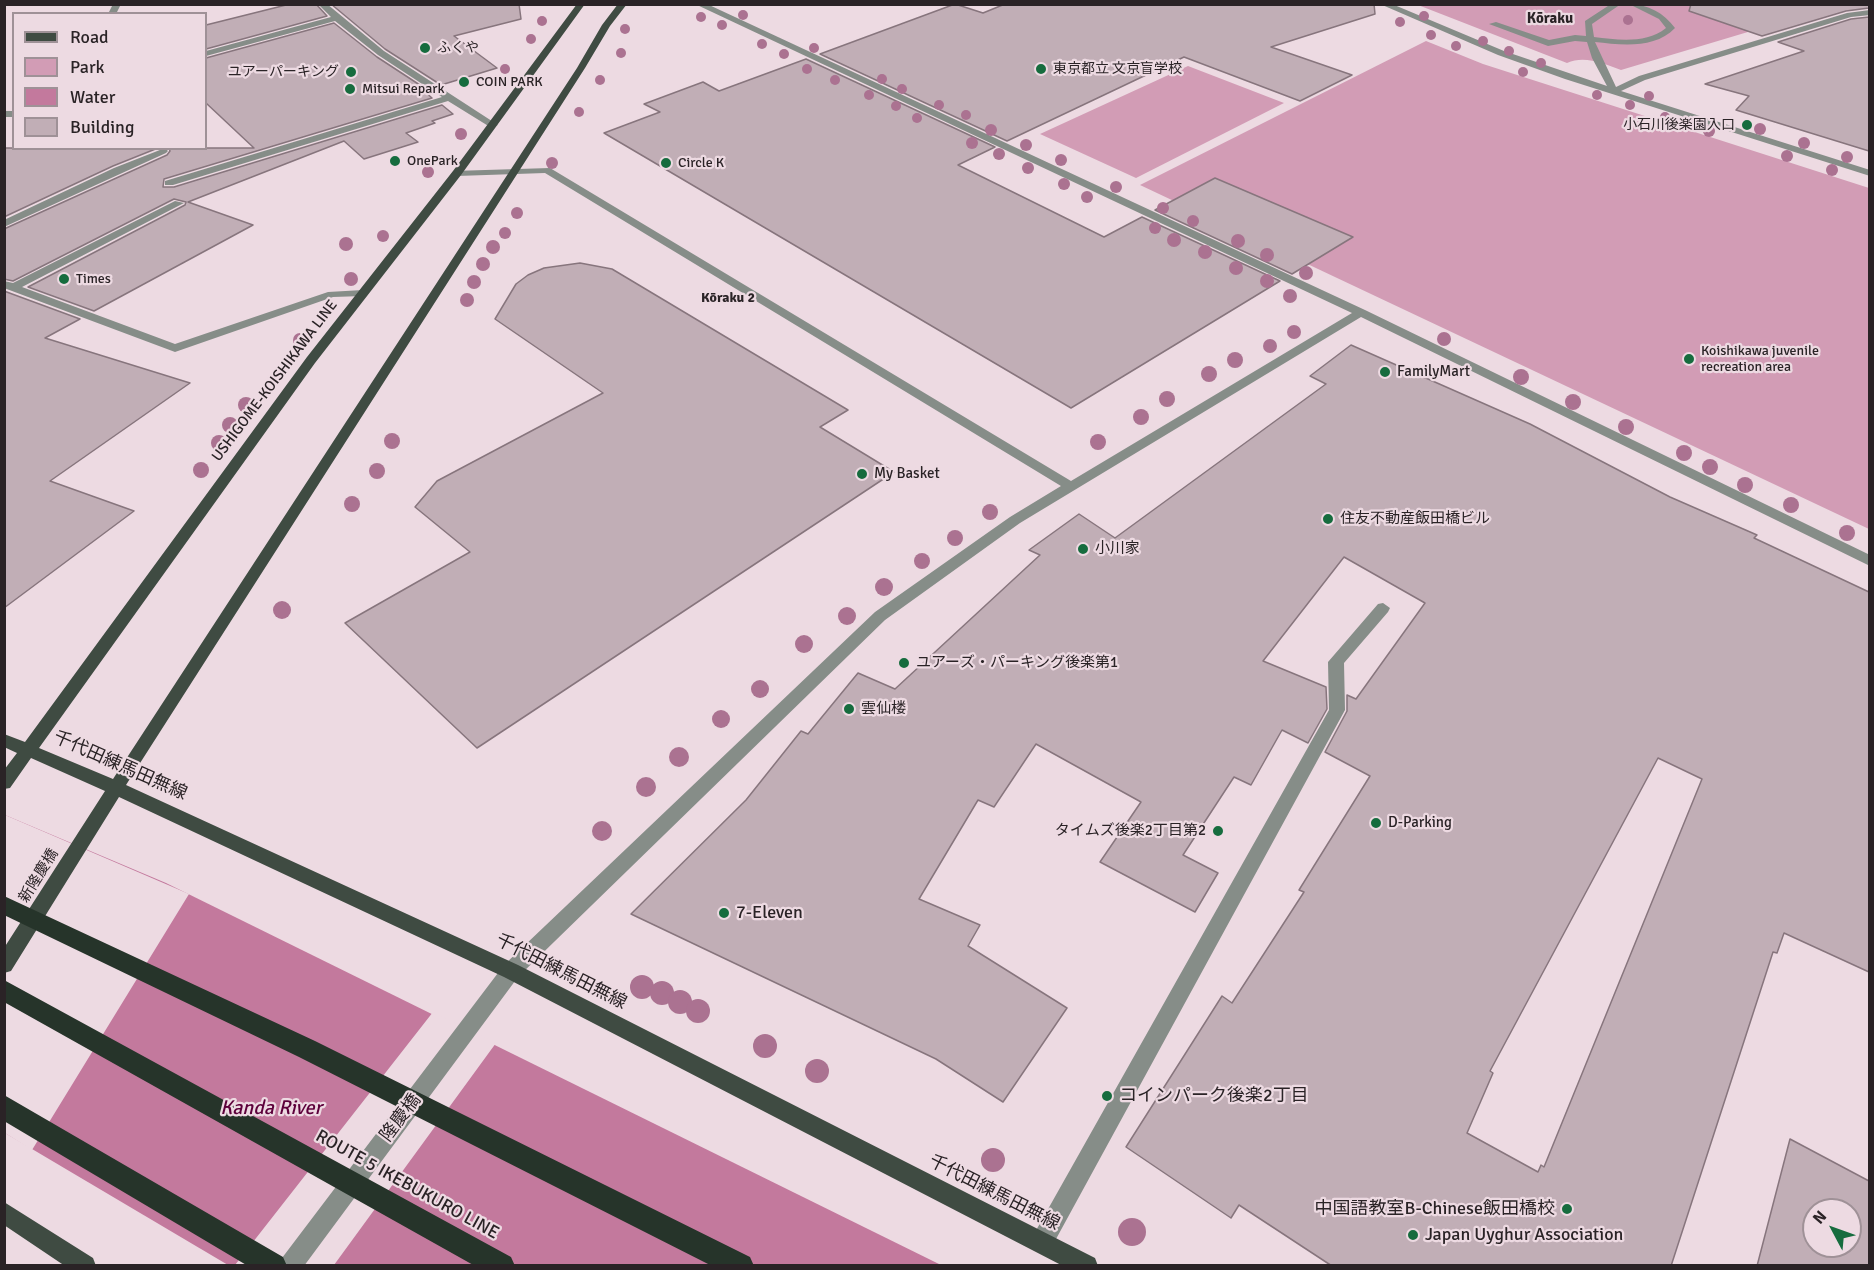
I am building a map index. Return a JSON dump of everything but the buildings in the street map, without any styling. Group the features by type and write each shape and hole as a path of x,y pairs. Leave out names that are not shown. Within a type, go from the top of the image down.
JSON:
{"highway":[{"path":"4,905 307,1049 741,1266"},
{"name":"ROUTE 5 IKEBUKURO LINE","path":"4,990 502,1266"},
{"path":"4,1107 274,1266"}],"main road":[{"name":"USHIGOME-KOISHIKAWA LINE","path":"4,783 311,360 457,173 581,4"},
{"path":"116,788 606,25 623,4"},
{"name":"千代田練馬田無線","path":"4,740 116,788 511,971 1087,1266"},
{"name":"新隆慶橋","path":"4,965 116,788"},
{"path":"4,1212 86,1266"}],"street":[{"path":"322,4 335,18 448,98 493,124"},
{"path":"699,4 1074,176 1360,312 1869,561"},
{"path":"1384,4 1501,53 1614,92 1869,173"},
{"path":"1614,92 1596,61 1589,40 1588,23 1617,4"},
{"path":"1493,24 1548,43 1575,38 1628,43 1661,36 1671,28 1662,17 1633,4"},
{"path":"1614,92 1642,78 1850,15 1869,12"},
{"path":"207,54 335,18"},
{"path":"170,183 448,98"},
{"path":"4,224 117,170 163,151"},
{"path":"457,173 547,170 1070,486"},
{"path":"9,286 179,203"},
{"path":"9,286 175,348 332,294 363,293"},
{"name":"隆慶橋","path":"290,1266 511,971 880,616 1016,520 1360,312"},
{"path":"1042,1242 1337,710 1336,662 1383,608"}],"green space":[{"path":"1418,5 1838,5 1621,70 1588,60 1567,63"},
{"name":"Koishikawa juvenile recreation area","path":"1426,41 1483,64 1869,188 1869,529 1140,185"},
{"path":"1188,66 1284,103 1136,178 1040,134"}],"water":[{"name":"Kanda River","path":"5,815 166,883 941,1265 228,1265 5,1133"}],"pier":[{"path":"5,815 189,894 32,1150 5,1133"},
{"path":"433,1012 496,1043 334,1265 235,1265"}],"place":[{"name":"ふくや","path":"425,48"},
{"name":"東京都立 文京盲学校","path":"1041,69"},
{"name":"ユアーパーキング","path":"351,72"},
{"name":"COIN PARK","path":"464,82"},
{"name":"Mitsui Repark","path":"350,89"},
{"name":"小石川後楽園入口","path":"1747,125"},
{"name":"OnePark","path":"395,161"},
{"name":"Circle K","path":"666,163"},
{"name":"Times","path":"64,279"},
{"name":"Koishikawa juvenile recreation area","path":"1689,359"},
{"name":"FamilyMart","path":"1385,372"},
{"name":"My Basket","path":"862,474"},
{"name":"住友不動産飯田橋ビル","path":"1328,519"},
{"name":"小川家","path":"1083,549"},
{"name":"ユアーズ・パーキング後楽第1","path":"904,663"},
{"name":"雲仙楼","path":"849,709"},
{"name":"D-Parking","path":"1376,823"},
{"name":"タイムズ後楽2丁目第2","path":"1218,831"},
{"name":"7-Eleven","path":"724,913"},
{"name":"コインパーク後楽2丁目","path":"1107,1096"},
{"name":"中国語教室B-Chinese飯田橋校","path":"1567,1209"},
{"name":"Japan Uyghur Association","path":"1413,1235"}],"district":[{"name":"Kōraku","path":"1550,19"},
{"name":"Kōraku 2","path":"728,298"}]}
